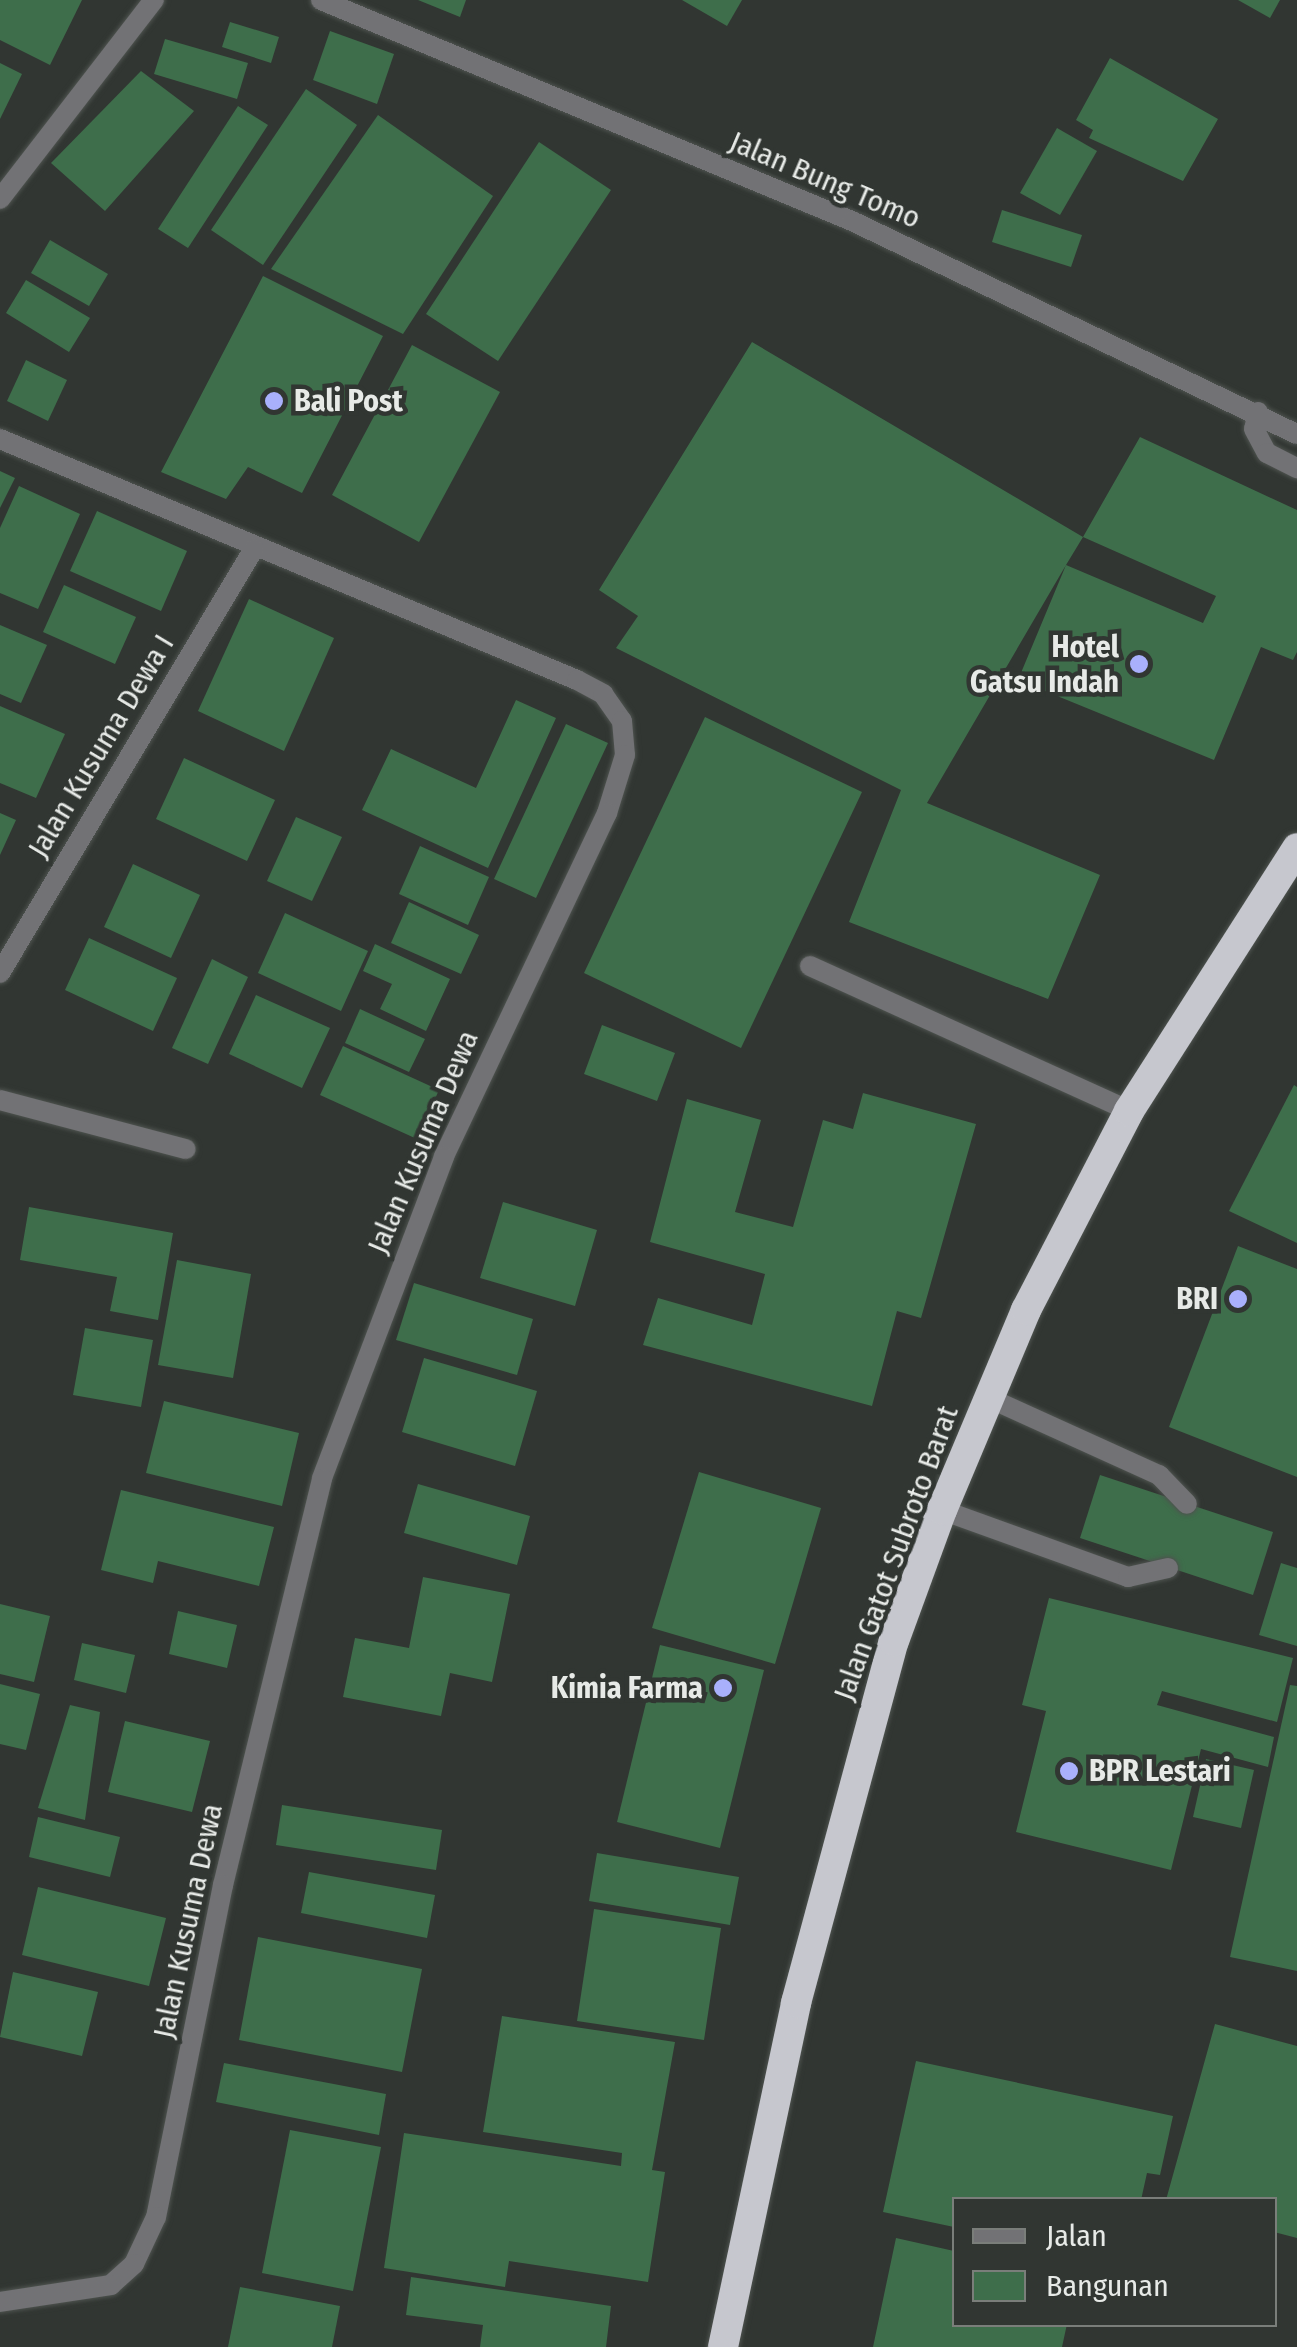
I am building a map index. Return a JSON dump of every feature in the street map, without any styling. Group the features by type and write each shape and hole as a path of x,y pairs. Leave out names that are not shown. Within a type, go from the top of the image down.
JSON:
{"highway":[{"name":"Jalan Gatot Subroto Barat","path":"723,2347 796,2002 894,1642 942,1510 989,1398 1128,1111 1297,848"}],"street":[{"path":"0,199 154,0"},
{"name":"Jalan Bung Tomo","path":"320,0 852,221 1258,412 1297,434"},
{"path":"1258,412 1254,430 1267,453 1297,468"},
{"name":"Jalan Kusuma Dewa","path":"0,439 603,694 622,721 625,755 608,813 444,1157 322,1479 223,1885 156,2217 134,2264 111,2285 0,2302"},
{"name":"Jalan Kusuma Dewa I","path":"0,973 254,549"},
{"path":"810,966 1128,1111"},
{"path":"0,1100 186,1149"},
{"path":"989,1398 1159,1475 1186,1504"},
{"path":"942,1510 1128,1577 1168,1568"}],"building":[{"path":"0,0 82,0 50,65 0,40"},
{"path":"418,0 466,0 460,17"},
{"path":"682,0 742,0 727,26"},
{"path":"1238,0 1280,0 1270,18"},
{"path":"230,22 279,37 271,63 222,47"},
{"path":"330,31 394,54 377,104 313,80"},
{"path":"165,39 248,63 237,99 154,74"},
{"path":"1110,58 1218,119 1183,181 1089,138 1093,130 1076,120"},
{"path":"0,63 22,74 0,119"},
{"path":"141,71 194,111 105,211 51,163"},
{"path":"306,89 357,125 263,265 211,230"},
{"path":"238,106 268,125 188,248 158,229"},
{"path":"378,115 493,196 403,334 271,269"},
{"path":"1057,128 1097,151 1060,215 1020,193"},
{"path":"539,142 611,190 498,361 426,314"},
{"path":"1002,210 1082,235 1071,267 992,242"},
{"path":"50,240 108,274 89,306 31,273"},
{"name":"Bali Post","path":"263,276 383,336 302,493 248,467 226,499 161,472"},
{"path":"26,280 90,318 69,352 6,313"},
{"path":"752,342 1083,537 927,803 1100,875 1048,999 849,922 901,790 616,648 638,616 599,590"},
{"path":"412,345 500,392 419,542 332,495"},
{"path":"26,360 67,380 48,421 7,401"},
{"path":"1140,437 1297,510 1297,652 1293,660 1261,647 1214,760 1018,680 1066,565 1203,623 1216,596 1083,537"},
{"path":"0,471 15,478 0,508"},
{"path":"19,486 80,514 38,609 0,593 0,528"},
{"path":"97,511 187,551 161,611 70,571"},
{"path":"64,585 136,617 115,664 43,632"},
{"path":"249,599 334,638 284,751 198,711"},
{"path":"0,625 47,645 21,703 0,694"},
{"path":"516,700 556,718 488,868 362,810 391,749 476,788"},
{"path":"0,706 65,734 36,798 0,783"},
{"path":"705,717 862,792 741,1048 584,973"},
{"path":"566,724 608,743 536,898 494,879"},
{"path":"184,758 275,800 247,861 156,819"},
{"path":"0,813 16,820 0,855"},
{"path":"296,817 342,837 312,901 267,881"},
{"path":"420,846 489,877 468,925 399,894"},
{"path":"133,864 200,895 171,958 104,927"},
{"path":"409,902 479,935 461,974 391,943"},
{"path":"285,913 368,951 341,1011 258,973"},
{"path":"89,938 177,978 153,1031 65,990"},
{"path":"375,944 450,979 426,1031 380,1009 392,984 363,971"},
{"path":"212,959 248,977 208,1064 172,1048"},
{"path":"256,995 330,1028 302,1088 229,1054"},
{"path":"360,1009 425,1039 409,1072 345,1043"},
{"path":"602,1025 675,1053 657,1101 584,1074"},
{"path":"343,1046 439,1090 417,1139 320,1095"},
{"path":"1294,1085 1297,1087 1297,1243 1229,1211"},
{"path":"863,1093 976,1124 921,1318 897,1311 872,1406 643,1345 658,1298 752,1325 765,1274 650,1242 687,1099 761,1120 735,1212 793,1227 823,1120 853,1129"},
{"path":"503,1202 597,1230 575,1306 480,1278"},
{"path":"29,1207 173,1233 158,1320 110,1311 117,1277 20,1260"},
{"path":"1238,1246 1297,1269 1297,1477 1169,1427"},
{"path":"177,1260 251,1274 233,1378 158,1365"},
{"path":"414,1283 533,1319 517,1375 396,1340"},
{"path":"85,1328 153,1340 141,1407 73,1395"},
{"path":"424,1358 537,1391 515,1466 402,1432"},
{"path":"164,1401 299,1433 282,1506 146,1473"},
{"path":"699,1472 821,1508 775,1664 652,1628"},
{"path":"1100,1475 1273,1532 1253,1595 1080,1538"},
{"path":"418,1484 530,1516 517,1565 404,1533"},
{"path":"121,1490 274,1527 259,1586 158,1561 153,1583 101,1570"},
{"path":"1281,1563 1297,1568 1297,1646 1259,1635"},
{"path":"423,1577 510,1594 492,1682 450,1673 441,1716 343,1697 355,1638 409,1648"},
{"path":"1049,1598 1293,1658 1277,1722 1162,1691 1157,1705 1274,1737 1268,1767 1201,1749 1171,1870 1016,1832 1046,1711 1022,1705"},
{"path":"0,1604 50,1616 34,1682 0,1674"},
{"path":"178,1611 237,1625 227,1668 169,1654"},
{"path":"82,1643 135,1655 126,1693 74,1680"},
{"path":"660,1645 764,1670 720,1848 617,1822"},
{"path":"0,1684 40,1694 26,1750 0,1744"},
{"path":"1290,1685 1297,1686 1297,1971 1230,1957"},
{"path":"70,1705 100,1712 85,1820 38,1808"},
{"path":"125,1721 210,1741 192,1812 108,1792"},
{"path":"1206,1759 1254,1770 1241,1828 1193,1817"},
{"path":"282,1805 442,1830 436,1870 276,1845"},
{"path":"38,1817 120,1837 110,1877 29,1857"},
{"path":"597,1853 739,1877 730,1925 589,1901"},
{"path":"309,1872 435,1895 427,1938 301,1913"},
{"path":"38,1887 166,1918 149,1986 22,1955"},
{"path":"594,1909 721,1928 704,2040 577,2021"},
{"path":"258,1937 422,1969 402,2072 239,2040"},
{"path":"13,1972 98,1992 82,2056 0,2037"},
{"path":"502,2016 675,2042 652,2170 665,2172 648,2282 509,2261 505,2287 384,2268 404,2133 621,2166 622,2153 483,2132"},
{"path":"1215,2024 1297,2046 1297,2238 1277,2233 1277,2197 1167,2197"},
{"path":"916,2061 1173,2116 1160,2175 1147,2173 1142,2197 952,2197 952,2227 883,2212"},
{"path":"224,2063 386,2094 379,2135 216,2102"},
{"path":"290,2130 381,2147 353,2291 262,2273"},
{"path":"896,2238 952,2251 952,2327 1066,2327 1062,2347 873,2347"},
{"path":"411,2277 611,2306 606,2347 480,2347 483,2325 406,2315"},
{"path":"240,2287 340,2306 332,2347 228,2347"}],"place":[{"name":"Bali Post","path":"274,401"},
{"name":"Hotel Gatsu Indah","path":"1139,664"},
{"name":"BRI","path":"1238,1299"},
{"name":"Kimia Farma","path":"723,1688"},
{"name":"BPR Lestari","path":"1069,1771"}]}
